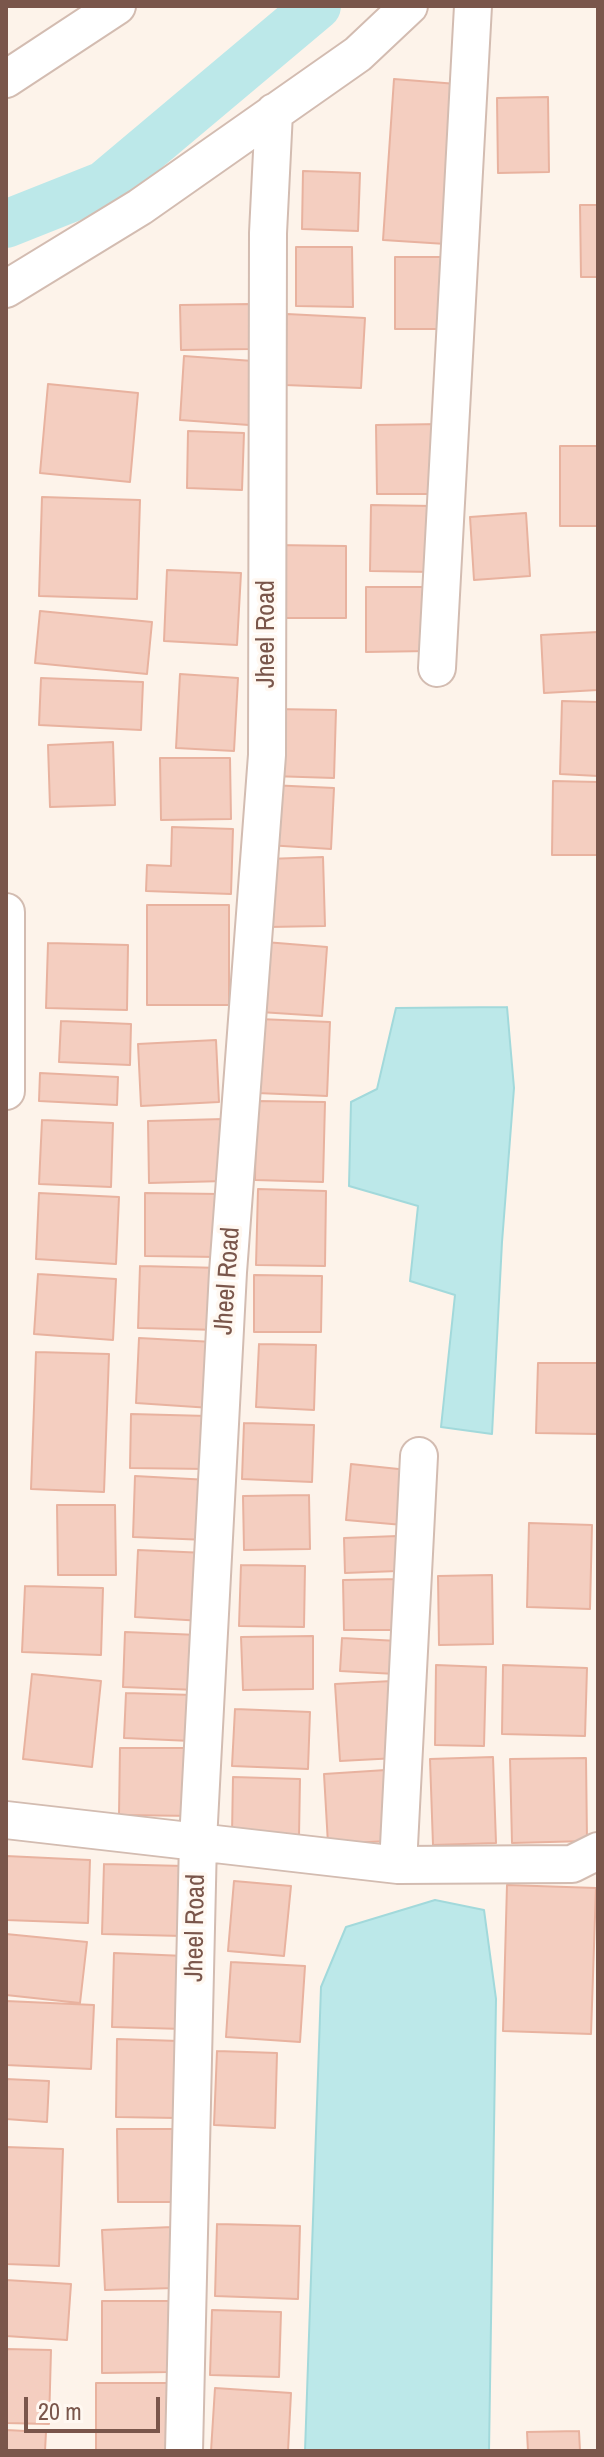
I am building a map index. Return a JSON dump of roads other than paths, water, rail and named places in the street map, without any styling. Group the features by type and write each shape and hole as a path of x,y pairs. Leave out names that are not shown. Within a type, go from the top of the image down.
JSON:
{"street":[{"path":"6,79 117,6"},
{"path":"6,295 140,207 358,54 409,6"},
{"path":"437,668 473,6"},
{"name":"Jheel Road","path":"184,2451 198,1841 228,1272 267,755 268,233 274,112"},
{"path":"6,912 6,1091"},
{"path":"398,1865 419,1456"},
{"path":"6,1820 398,1865 589,1860"}],"water":[{"path":"507,1007 514,1088 492,1434 441,1427 455,1295 410,1281 418,1206 349,1186 351,1102 377,1089 396,1008"},
{"path":"435,1900 484,1910 496,1999 489,2451 305,2451 321,1987 346,1927"}],"waterway":[{"path":"6,224 104,185 317,6"}]}
